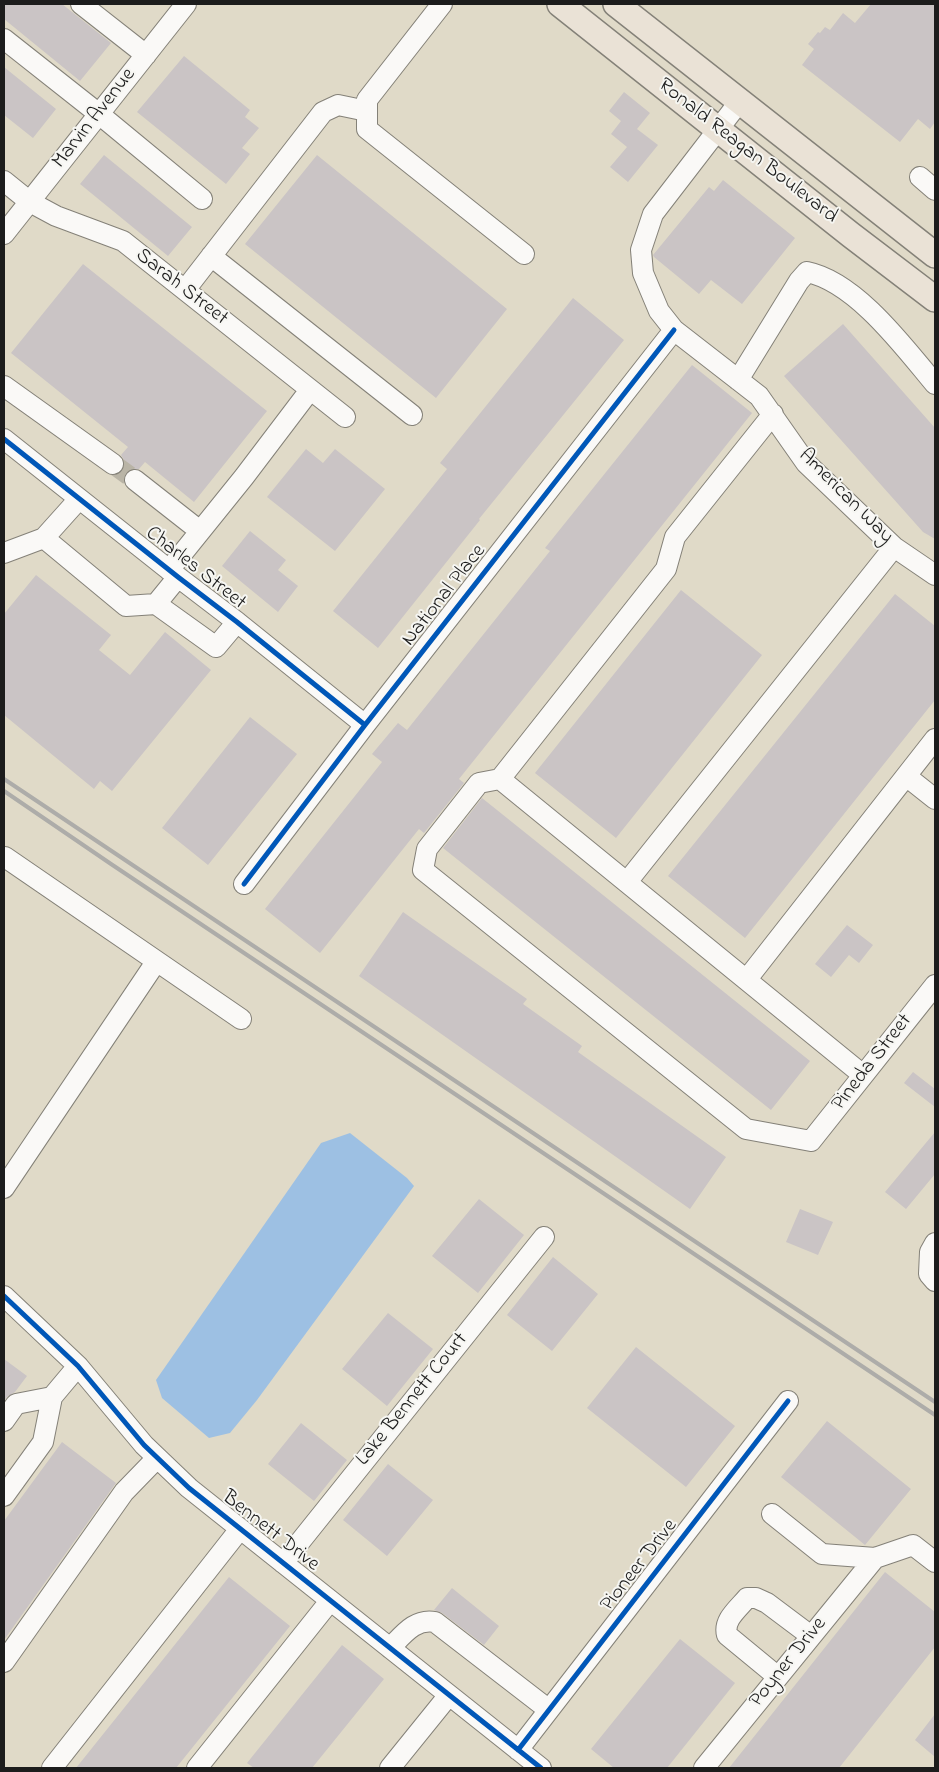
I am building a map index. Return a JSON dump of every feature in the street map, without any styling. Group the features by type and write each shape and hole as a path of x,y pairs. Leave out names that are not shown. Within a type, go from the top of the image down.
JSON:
{"main road":[{"name":"Ronald Reagan Boulevard","path":"560,4 935,299"},
{"name":"Ronald Reagan Boulevard","path":"627,7 740,101 935,255"}],"street":[{"path":"80,4 146,55"},
{"name":"Marvin Avenue","path":"4,234 186,4"},
{"path":"442,4 366,100 367,129 524,254"},
{"path":"4,40 99,114 202,199"},
{"name":"American Way","path":"740,101 653,214 641,250 643,273 659,311 674,330 759,396 806,462 894,547 935,575"},
{"path":"185,290 323,112 338,106 367,111"},
{"path":"920,177 935,190"},
{"name":"Sarah Street","path":"4,181 30,202 56,216 123,241 345,417"},
{"path":"211,256 412,415"},
{"path":"738,380 799,281 807,272 818,274 854,296 893,335 935,384"},
{"name":"National Place","path":"244,884 365,725 674,330"},
{"path":"4,386 113,464"},
{"path":"156,604 200,531 310,390"},
{"path":"773,414 675,536 666,570 500,779 863,1075"},
{"name":"Charles Street","path":"4,439 365,725"},
{"path":"135,480 200,531"},
{"path":"4,553 44,538 79,499"},
{"path":"44,538 126,606 156,604 216,647 237,622"},
{"path":"627,882 894,547"},
{"path":"747,979 935,739"},
{"path":"906,776 935,798"},
{"name":"Pineda Street","path":"500,779 479,783 427,849 423,870 746,1129 811,1141 935,984"},
{"path":"4,857 241,1019"},
{"path":"4,1188 156,962"},
{"name":"Lake Bennett Court","path":"283,1563 544,1237"},
{"path":"935,1243 930,1252 929,1274 935,1281"},
{"name":"Bennett Drive","path":"4,1296 78,1366 144,1445 189,1488 541,1768"},
{"path":"4,1496 43,1442 52,1397 78,1366"},
{"path":"4,1420 16,1404 52,1397"},
{"name":"Pioneer Drive","path":"518,1750 788,1401"},
{"path":"4,1662 124,1492 157,1458"},
{"path":"772,1514 822,1554 874,1558 914,1545 935,1562"},
{"path":"52,1768 240,1529"},
{"name":"Poyner Drive","path":"704,1768 874,1558"},
{"path":"778,1677 727,1635 727,1622 747,1598 756,1598 767,1603 811,1636"},
{"path":"197,1768 330,1601"},
{"path":"390,1648 405,1632 419,1622 426,1620 436,1622 549,1710"},
{"path":"390,1768 449,1695"}],"water":[{"path":"350,1133 407,1178 414,1186 257,1400 230,1433 209,1438 162,1398 156,1380 321,1143"}],"building":[{"path":"4,4 62,4 111,43 80,81 4,19"},
{"path":"871,4 935,4 935,122 930,129 918,119 900,142 802,65 814,49 808,44 818,32 820,33 825,27 830,30 843,13 855,23"},
{"path":"184,56 250,110 245,117 259,128 242,148 250,154 226,184 137,112"},
{"path":"4,67 56,109 33,138 4,115"},
{"path":"624,92 650,113 637,129 658,145 628,182 610,167 627,147 611,134 621,121 609,111"},
{"path":"104,155 192,227 168,256 80,184"},
{"path":"317,155 507,309 436,398 245,244"},
{"path":"723,180 795,238 742,304 711,280 699,294 653,255 709,187 714,191"},
{"path":"83,264 267,411 194,502 145,462 139,469 131,469 126,472 123,480 117,475 125,466 121,455 128,447 11,353"},
{"path":"573,298 624,340 479,519 378,648 333,611 447,469 440,463"},
{"path":"843,324 935,428 935,539 923,532 784,376"},
{"path":"692,365 752,413 459,779 464,783 424,833 419,829 320,953 265,909 382,762 372,754 398,723 407,730 550,551 545,548"},
{"path":"306,449 323,463 335,449 385,489 335,551 267,497"},
{"path":"250,531 286,560 278,570 298,586 278,612 222,566"},
{"path":"36,575 111,635 99,650 130,675 165,632 211,670 112,791 100,781 94,789 4,715 4,614"},
{"path":"681,590 762,655 616,838 535,773"},
{"path":"895,594 935,626 935,700 745,938 668,876"},
{"path":"250,717 297,754 208,865 162,828"},
{"path":"482,798 810,1061 771,1110 443,848"},
{"path":"403,912 527,999 523,1004 582,1046 578,1052 726,1157 690,1209 359,976"},
{"path":"847,925 873,945 859,963 849,955 831,977 815,964"},
{"path":"913,1072 935,1089 935,1107 904,1083"},
{"path":"935,1132 935,1174 906,1209 885,1192"},
{"path":"479,1199 524,1235 478,1293 432,1256"},
{"path":"800,1209 833,1222 818,1255 786,1242"},
{"path":"553,1257 598,1294 552,1351 507,1315"},
{"path":"388,1313 433,1349 387,1406 342,1369"},
{"path":"636,1347 735,1426 686,1487 587,1408"},
{"path":"4,1359 27,1376 15,1392 4,1401"},
{"path":"827,1421 911,1489 865,1545 781,1477"},
{"path":"301,1423 347,1460 314,1501 268,1464"},
{"path":"62,1442 116,1483 4,1640 4,1521"},
{"path":"388,1464 433,1500 387,1556 343,1520"},
{"path":"885,1572 935,1612 935,1647 839,1768 729,1768"},
{"path":"229,1577 290,1626 176,1768 76,1768"},
{"path":"452,1588 499,1626 484,1645 442,1613 434,1610"},
{"path":"680,1639 735,1683 667,1768 614,1768 591,1749"},
{"path":"342,1645 384,1679 312,1768 254,1768 247,1763"},
{"path":"935,1714 935,1757 915,1740"}],"tunnel":[{"path":"113,464 135,480"}],"railway":[{"path":"4,779 935,1402"},
{"path":"4,791 935,1415"}],"cycle path":[{"path":"244,884 365,725 674,330"},
{"path":"4,439 365,725"},
{"path":"4,1296 78,1366 144,1445 189,1488 541,1768"},
{"path":"518,1750 788,1401"}]}
